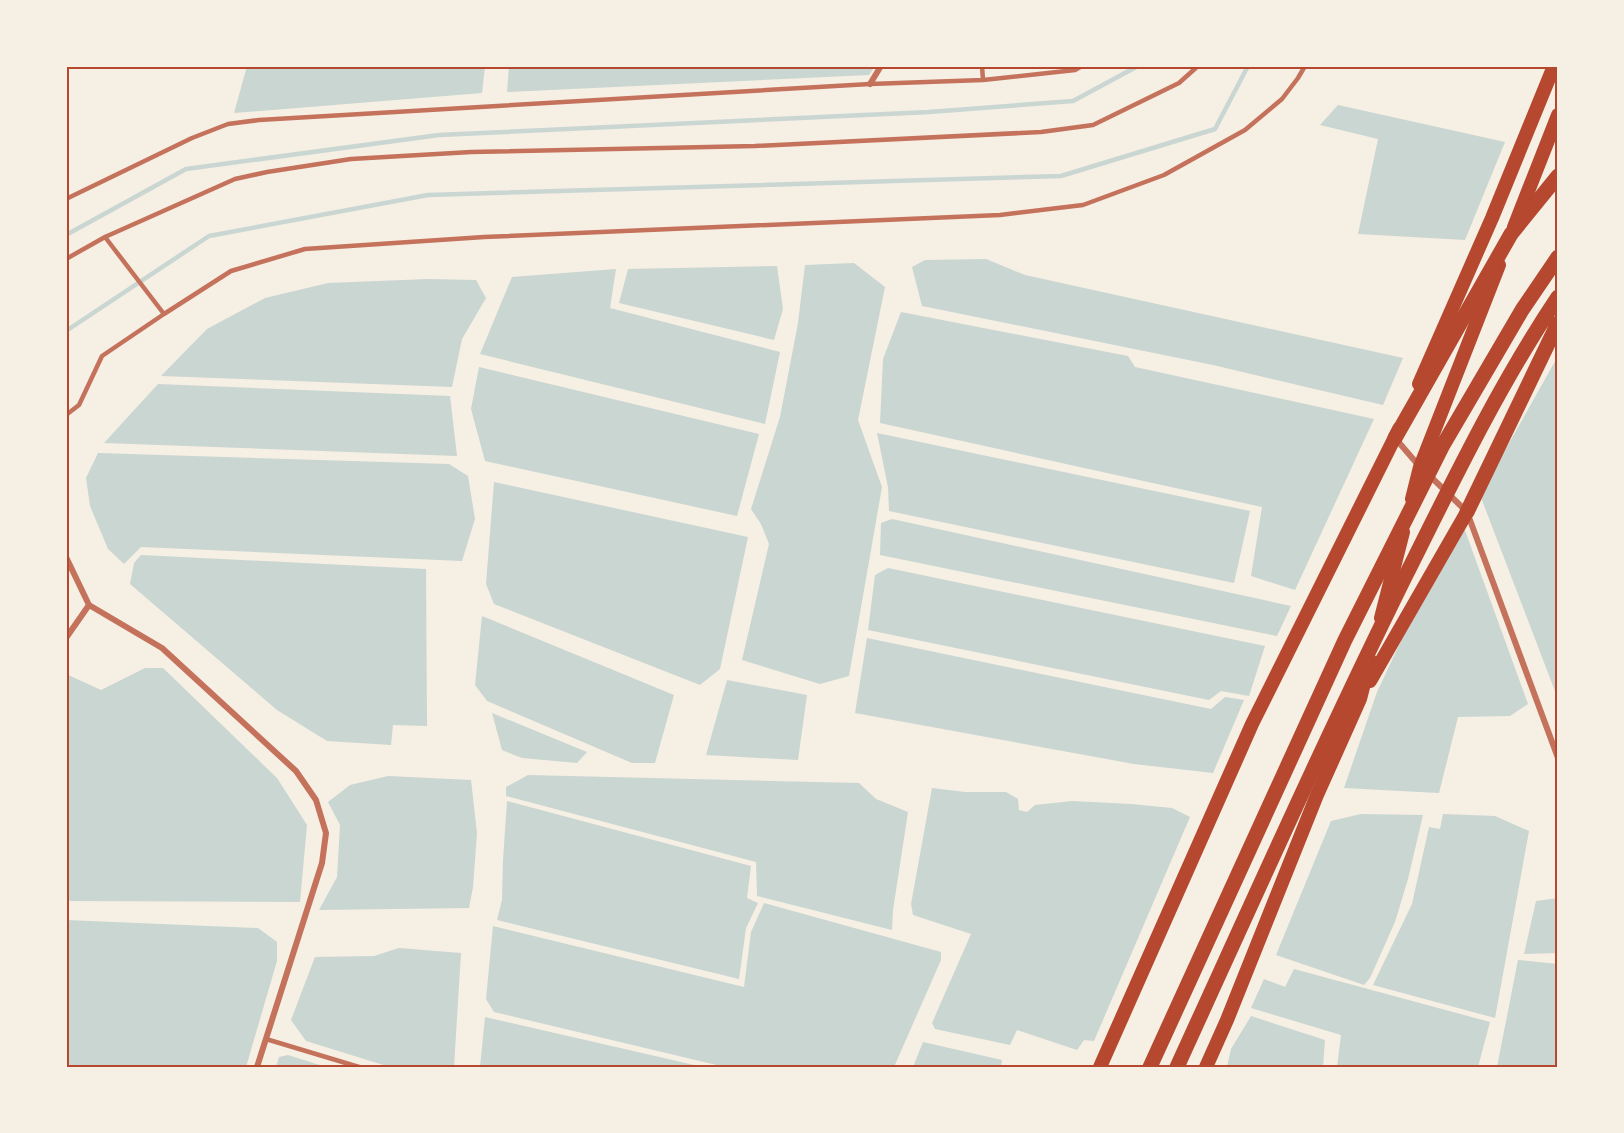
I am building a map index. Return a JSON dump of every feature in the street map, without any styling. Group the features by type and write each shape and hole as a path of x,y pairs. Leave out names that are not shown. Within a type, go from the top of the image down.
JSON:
{"highway":[{"path":"1395,438 1511,234 1558,176"},
{"path":"1150,1067 1345,640 1438,455 1522,309 1558,257"},
{"path":"1176,1067 1368,653 1461,464 1558,297"},
{"path":"1467,512 1558,323"}],"main road":[{"path":"1100,1067 1252,724 1395,438 1492,218 1554,66"},
{"path":"1360,699 1420,467 1558,115"},
{"path":"1206,1067 1317,795 1360,699 1467,512"}],"street":[{"path":"870,84 881,66"},
{"path":"1395,438 1420,467 1467,512 1558,758"},
{"path":"66,557 89,605 162,648 296,771 316,800 326,833 322,863 257,1067"},
{"path":"66,638 89,605"}],"lane":[{"path":"982,66 983,80"},
{"path":"66,199 192,138 228,124 259,120 870,84 983,80 1075,70 1082,66"},
{"path":"66,259 105,237 235,179 267,172 351,159 471,152 755,146 1041,132 1093,125 1179,83 1198,66"},
{"path":"66,416 79,405 102,356 231,271 305,249 484,237 1000,215 1083,205 1164,175 1245,130 1282,99 1305,66"},
{"path":"105,237 164,314"},
{"path":"266,1038 359,1067"}],"shaded area":[{"path":"247,66 485,66 482,93 234,113"},
{"path":"509,66 875,66 869,75 507,92"},
{"path":"1338,105 1505,142 1465,240 1358,234 1378,139 1320,125"},
{"path":"986,259 1025,275 1403,358 1383,405 1213,365 922,306 912,267 925,260"},
{"path":"854,263 885,287 858,420 882,487 849,676 820,684 742,660 769,544 761,524 751,509 780,417 798,323 805,265"},
{"path":"777,266 783,309 774,340 619,303 628,269"},
{"path":"616,269 610,308 780,352 765,424 480,354 512,277"},
{"path":"428,279 476,280 486,298 462,339 452,387 161,376 207,329 265,298 328,283"},
{"path":"901,312 1128,356 1135,367 1374,419 1295,590 1251,576 1262,507 880,423 883,359"},
{"path":"1558,356 1558,699 1480,495"},
{"path":"479,367 759,434 737,516 485,461 471,409"},
{"path":"158,384 450,396 457,456 104,443"},
{"path":"877,433 1250,511 1234,583 889,511 888,487"},
{"path":"98,453 449,464 468,476 475,519 462,561 141,547 124,564 108,549 90,506 86,478"},
{"path":"494,482 748,537 720,669 700,685 494,604 486,584"},
{"path":"892,519 1291,606 1277,636 880,555 881,523"},
{"path":"1463,525 1528,704 1510,716 1458,717 1439,793 1344,788 1377,692 1417,607"},
{"path":"141,555 426,569 427,726 393,725 391,745 327,741 277,710 130,584 134,563"},
{"path":"888,568 1265,646 1249,696 1221,691 1209,700 868,630 875,575"},
{"path":"482,616 674,695 655,763 632,763 487,701 475,685"},
{"path":"867,638 1211,709 1225,697 1244,700 1213,773 1134,764 855,713"},
{"path":"145,668 163,668 277,778 307,825 300,902 66,901 66,674 101,690"},
{"path":"727,680 807,695 798,760 706,755"},
{"path":"492,713 587,752 577,763 522,758 502,750"},
{"path":"528,775 859,783 876,799 908,812 892,930 757,896 756,862 506,796 506,787"},
{"path":"388,776 471,780 477,833 469,908 319,910 337,877 340,825 328,802 350,785"},
{"path":"932,788 965,792 1006,792 1018,799 1019,810 1027,812 1035,805 1072,801 1172,808 1190,817 1094,1041 1084,1040 1077,1050 1017,1030 1010,1045 935,1029 932,1023 971,934 913,915 911,904"},
{"path":"507,801 751,866 747,898 758,903 746,928 739,979 497,920 502,900"},
{"path":"1361,814 1423,815 1395,922 1370,978 1364,985 1276,955 1331,821"},
{"path":"1443,814 1495,816 1529,831 1495,1018 1373,985 1412,904 1429,827 1440,829"},
{"path":"1558,898 1558,953 1524,954 1536,901"},
{"path":"764,903 941,952 941,960 894,1067 725,1067 494,1012 486,999 493,926 744,987 751,932"},
{"path":"66,920 258,928 277,942 277,961 246,1067 66,1067"},
{"path":"399,948 461,953 454,1067 390,1067 306,1041 291,1020 315,957 374,956"},
{"path":"1518,960 1558,964 1558,1067 1497,1067"},
{"path":"1294,969 1490,1022 1478,1067 1337,1067 1341,1035 1251,1008 1264,979 1285,987"},
{"path":"1251,1016 1325,1040 1323,1067 1227,1067 1231,1049"},
{"path":"485,1017 703,1067 480,1067"},
{"path":"923,1042 1002,1060 1001,1067 913,1067"},
{"path":"288,1055 326,1067 276,1067 279,1057"}],"waterway":[{"path":"66,235 186,169 439,135 929,112 1073,101 1138,66"},
{"path":"66,331 209,236 428,195 1061,176 1215,129 1248,66"}]}
